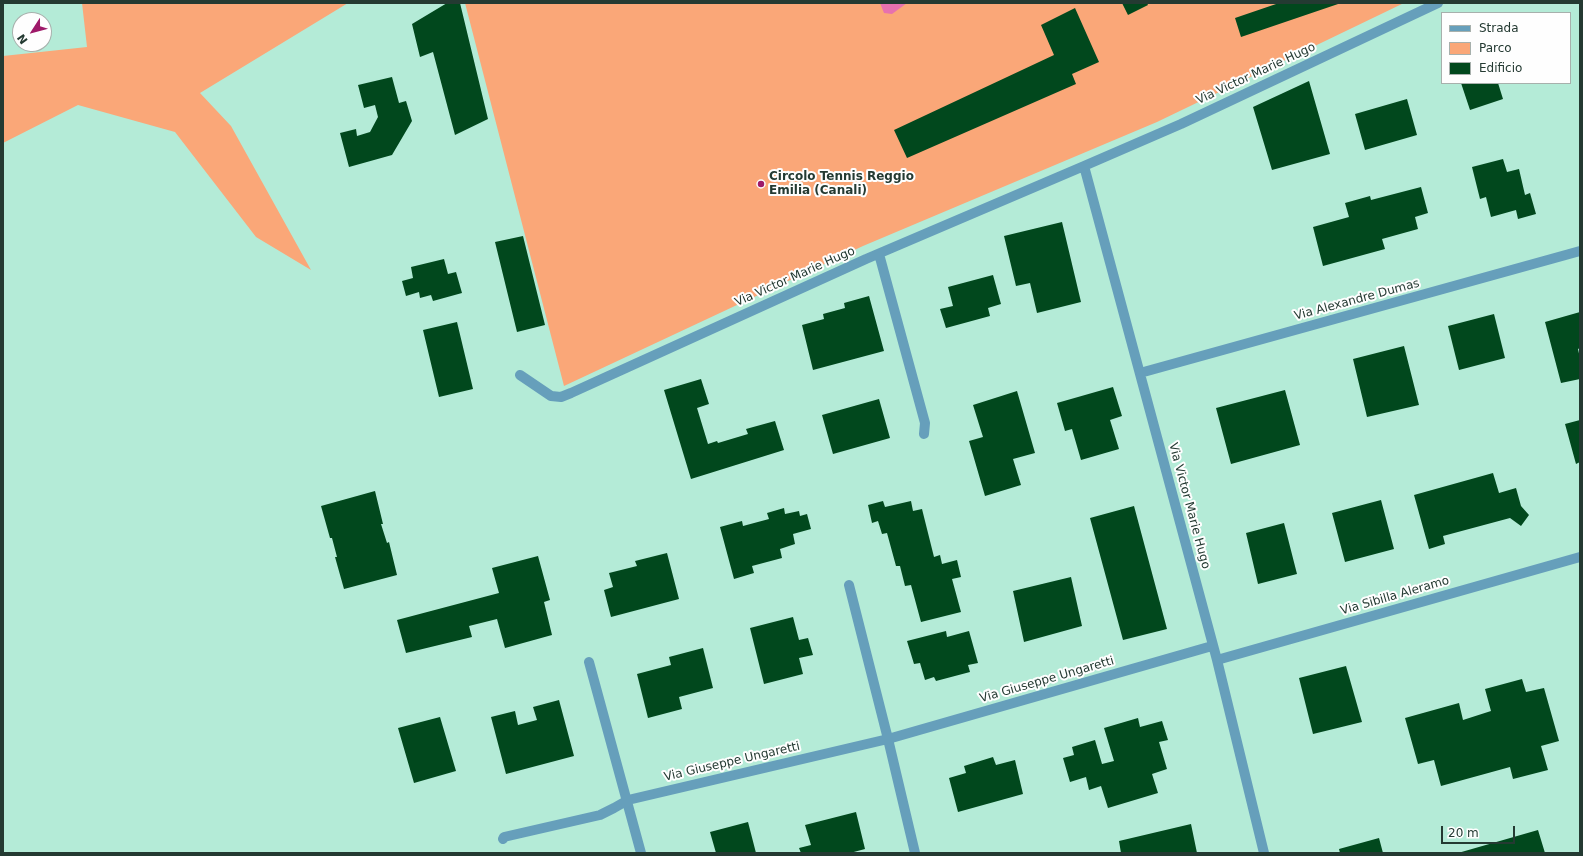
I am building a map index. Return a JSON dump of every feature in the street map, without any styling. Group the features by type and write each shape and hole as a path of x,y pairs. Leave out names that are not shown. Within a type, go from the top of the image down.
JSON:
{"street":[{"name":"Via Victor Marie Hugo","path":"520,375 551,396 561,397 879,254 1182,124 1438,3"},
{"name":"Via Victor Marie Hugo","path":"1084,166 1217,660 1264,853"},
{"name":"Via Alexandre Dumas","path":"1140,373 1580,251"},
{"path":"879,254 925,423 924,434"},
{"name":"Via Sibilla Aleramo","path":"1217,660 1580,556"},
{"path":"849,585 916,853"},
{"name":"Via Giuseppe Ungaretti","path":"503,839 504,837 600,815 628,800 888,739 1212,646"},
{"path":"589,662 628,800 641,853"}],"green space":[{"path":"82,3 348,3 200,93 231,126 311,270 256,237 175,132 78,105 3,143 3,56 52,52 52,51 87,47"},
{"name":"Circolo Tennis Reggio Emilia (Canali)","path":"465,3 1404,3 1157,122 863,246 564,386"}],"shaded area":[{"path":"880,3 907,3 892,14 884,13"}],"building":[{"path":"447,3 460,3 488,119 455,135 433,52 420,57 412,24"},
{"path":"1122,3 1147,3 1148,5 1128,15"},
{"path":"1279,3 1341,3 1241,37 1235,18"},
{"path":"1075,8 1099,62 1072,74 1076,84 907,158 894,130 1054,55 1041,25"},
{"path":"392,77 399,103 406,101 412,121 392,155 349,167 340,133 356,129 357,136 370,132 378,117 375,105 364,108 358,85"},
{"path":"1309,81 1330,154 1272,170 1253,107"},
{"path":"1461,84 1498,84 1503,99 1470,110"},
{"path":"1407,99 1417,135 1365,150 1355,114"},
{"path":"1503,159 1507,172 1519,169 1525,195 1530,193 1536,214 1518,219 1516,210 1491,217 1486,197 1480,199 1472,167"},
{"path":"1421,187 1428,213 1415,217 1418,229 1382,239 1385,249 1323,266 1313,227 1349,217 1345,203 1370,196 1371,200"},
{"path":"1062,222 1081,302 1037,313 1030,283 1016,286 1004,236"},
{"path":"523,236 545,325 517,332 495,242"},
{"path":"444,259 448,274 456,272 462,293 433,301 431,295 420,298 419,292 406,296 402,281 413,278 411,267"},
{"path":"993,275 1001,304 988,308 990,316 946,328 940,309 953,306 948,287"},
{"path":"869,296 884,351 813,370 802,325 824,319 823,314 845,308 844,303"},
{"path":"1580,312 1580,348 1578,349 1580,358 1580,379 1561,383 1545,322"},
{"path":"1494,314 1505,358 1459,370 1448,326"},
{"path":"457,322 473,389 439,397 423,330"},
{"path":"1404,346 1419,405 1367,417 1353,359"},
{"path":"701,379 709,404 697,408 708,444 717,441 718,443 748,434 746,429 775,421 784,450 691,479 664,390"},
{"path":"1113,387 1122,416 1110,420 1119,449 1081,460 1072,429 1065,431 1057,403"},
{"path":"1285,390 1300,445 1231,464 1216,408"},
{"path":"1017,391 1035,453 1013,459 1021,485 985,496 969,441 983,437 973,405"},
{"path":"879,399 890,438 833,454 822,415"},
{"path":"1580,420 1580,462 1576,464 1565,424"},
{"path":"1493,473 1499,493 1516,488 1521,506 1529,515 1521,526 1510,518 1443,536 1445,544 1429,549 1414,495"},
{"path":"375,491 383,524 381,524 387,543 389,542 397,575 344,589 335,557 337,557 332,538 330,538 321,506"},
{"path":"1381,500 1394,549 1345,562 1332,513"},
{"path":"883,501 885,507 911,501 913,511 922,509 934,557 940,555 942,564 957,560 961,577 952,579 961,612 921,622 911,585 905,586 900,566 896,566 887,533 882,534 878,521 872,523 868,505"},
{"path":"1134,506 1167,629 1123,640 1090,518"},
{"path":"784,508 785,514 799,511 800,516 807,514 811,529 793,534 795,544 780,549 782,558 752,566 754,573 734,579 720,527 742,521 743,526 769,519 767,513"},
{"path":"1284,523 1297,574 1258,584 1246,533"},
{"path":"667,553 679,599 611,617 604,590 613,587 609,573 637,566 635,561"},
{"path":"538,556 550,600 544,602 552,635 505,648 497,619 469,626 472,637 406,653 397,620 499,593 492,568"},
{"path":"1071,577 1082,626 1024,642 1013,591"},
{"path":"793,617 799,640 808,638 813,655 799,658 803,674 764,684 750,628"},
{"path":"946,631 947,637 969,631 978,663 968,665 970,672 936,681 934,677 925,680 920,663 914,664 907,641"},
{"path":"703,648 713,688 679,697 682,709 648,718 637,674 671,665 669,657"},
{"path":"1346,666 1362,722 1313,734 1299,678"},
{"path":"1522,679 1526,692 1544,688 1559,741 1541,746 1548,770 1513,779 1510,767 1441,786 1434,760 1418,764 1405,718 1459,703 1463,720 1491,711 1485,689"},
{"path":"559,700 574,756 506,774 491,717 515,711 518,725 537,720 533,707"},
{"path":"440,717 456,771 414,783 398,728"},
{"path":"1138,718 1140,727 1162,721 1168,740 1159,742 1167,769 1152,774 1158,793 1108,808 1101,786 1089,790 1086,777 1070,782 1063,758 1074,755 1072,747 1095,740 1102,764 1114,761 1104,728"},
{"path":"993,757 996,765 1015,760 1023,794 958,812 949,778 966,773 964,766"},
{"path":"856,812 865,849 850,853 801,853 799,848 811,845 805,825"},
{"path":"748,822 756,853 716,853 710,832"},
{"path":"1191,824 1197,853 1121,853 1119,841"},
{"path":"1538,830 1545,853 1458,853"},
{"path":"1379,838 1383,853 1340,853 1339,849"}],"place":[{"name":"Circolo Tennis Reggio Emilia (Canali)","path":"761,184"}]}
